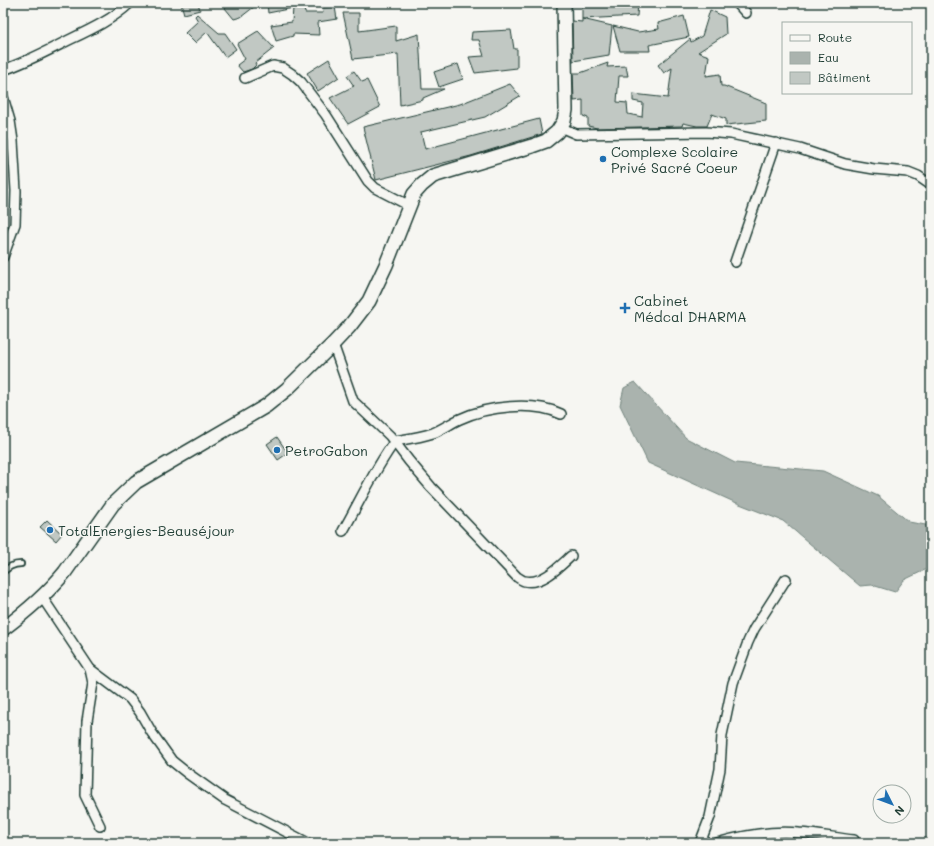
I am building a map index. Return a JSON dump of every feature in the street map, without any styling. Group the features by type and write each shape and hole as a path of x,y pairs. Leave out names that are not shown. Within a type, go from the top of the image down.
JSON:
{"main road":[{"path":"3,629 26,612 65,572 113,504 136,482 266,406 287,389 333,344 349,327 369,301 386,265 408,205 414,194 422,185 434,176 546,141 557,132 564,121 566,110 564,3"}],"street":[{"path":"3,70 21,64 87,31 109,19 130,3"},
{"path":"738,3 746,13"},
{"path":"245,78 273,66 283,68 292,74 301,82 326,116 368,181 375,188 408,205"},
{"path":"3,97 10,121 13,141 16,191 15,224 3,257"},
{"path":"560,127 576,134 706,132 731,134 800,149 816,156 845,164 874,169 908,172 918,176 931,185"},
{"path":"735,262 776,143"},
{"path":"333,344 353,401 384,430 431,487 517,576 525,581 541,579 551,574 571,556"},
{"path":"343,531 382,458 395,442 434,433 478,412 503,407 551,410 561,414"},
{"path":"700,843 710,817 720,769 722,736 733,683 754,629 786,579"},
{"path":"42,597 90,669 130,699 172,761 225,800 308,843"},
{"path":"90,669 93,683 87,721 85,795 100,826"},
{"path":"717,843 738,838 780,832 854,840"}],"lane":[{"path":"3,572 10,566 21,564"}],"water":[{"path":"635,382 686,438 735,463 823,471 878,496 909,522 931,526 931,567 904,580 895,592 872,585 860,586 783,521 732,501 648,463 620,405 624,388"}],"building":[{"path":"181,3 198,3 200,10 184,14"},
{"path":"231,3 259,3 241,17 234,19 225,8"},
{"path":"267,3 302,3 305,13 323,13 322,8 335,7 337,19 318,22 319,35 293,34 293,36 276,41 271,25 292,22 293,8 268,13"},
{"path":"582,3 638,3 637,16 582,19"},
{"path":"710,10 725,17 726,34 698,52 709,56 706,76 720,74 721,86 766,103 766,121 726,125 726,119 712,114 707,126 697,126 683,123 682,126 597,128 588,126 588,118 583,116 583,100 574,101 573,73 580,73 608,63 607,67 626,66 628,76 619,76 617,102 627,103 628,114 642,117 643,103 633,101 633,94 668,98 672,68 664,73 658,65 690,39 691,42 702,36"},
{"path":"343,13 359,13 359,31 396,26 396,41 419,34 422,89 444,89 423,98 423,100 400,105 398,54 353,59"},
{"path":"197,14 219,33 225,33 236,49 225,57 207,32 195,43 185,33 198,21 195,16"},
{"path":"684,16 689,37 649,45 650,51 620,51 613,26 638,32 659,29 658,23"},
{"path":"582,19 612,26 609,55 573,61 572,21 582,22"},
{"path":"511,30 514,49 517,49 517,68 475,73 469,57 484,56 479,40 471,40 472,32"},
{"path":"258,31 274,48 255,63 256,65 252,69 243,72 237,65 245,59 237,44"},
{"path":"329,59 339,77 318,91 307,73"},
{"path":"458,64 463,79 439,87 434,72"},
{"path":"354,71 362,82 367,80 380,107 348,124 330,98 354,86 347,76"},
{"path":"510,84 520,96 485,117 421,132 425,149 539,119 542,134 471,156 376,180 363,127 460,104"},
{"path":"277,437 288,453 278,460 267,444"},
{"path":"47,520 62,534 56,541 40,527"}],"place":[{"name":"Complexe Scolaire Privé Sacré Coeur","path":"603,159"},
{"name":"Cabinet Médcal DHARMA","path":"625,308"},
{"name":"PetroGabon","path":"277,450"},
{"name":"TotalEnergies-Beauséjour","path":"50,530"}]}
